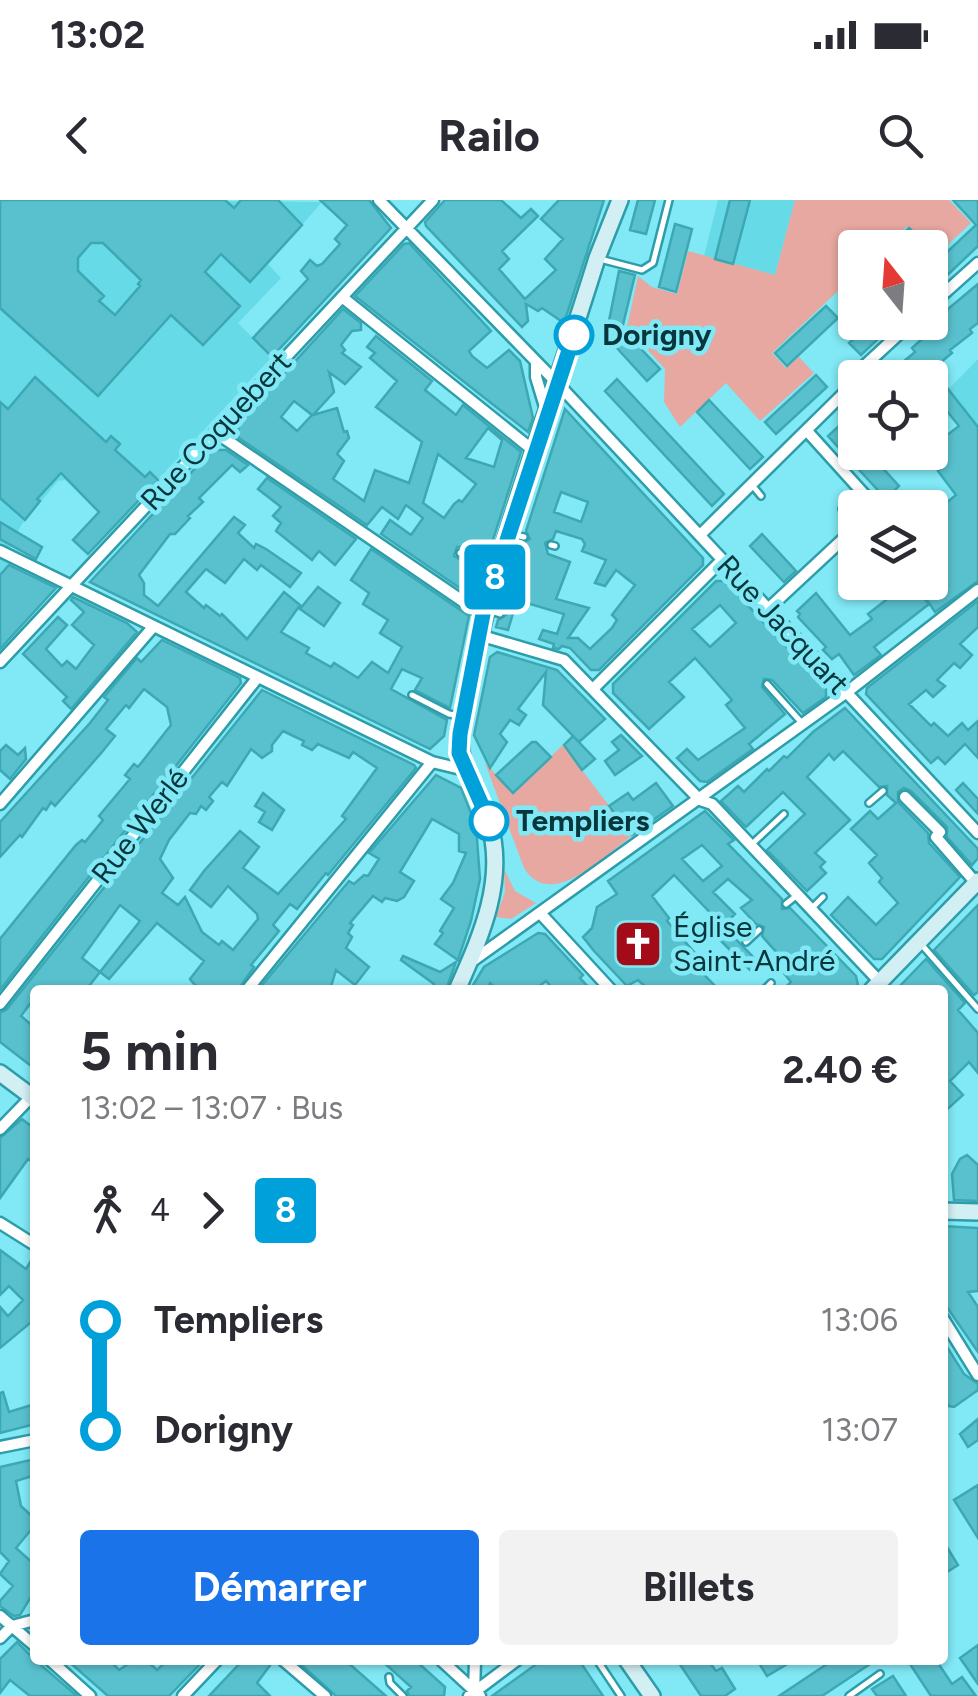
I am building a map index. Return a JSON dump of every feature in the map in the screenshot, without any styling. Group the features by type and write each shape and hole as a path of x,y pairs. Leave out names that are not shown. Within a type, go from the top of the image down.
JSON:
{"street":[{"name":"Rue Jacquart","path":"379,200 847,692 909,766 978,832"},
{"name":"Rue Coquebert","path":"0,662 433,200"},
{"path":"459,985 494,889 490,826 459,753 479,635 489,613 495,559 516,535 524,468 558,385 618,201"},
{"path":"948,290 978,262"},
{"path":"342,297 534,451"},
{"path":"700,536 892,340"},
{"path":"536,363 536,377 548,413"},
{"path":"807,430 860,490"},
{"path":"215,432 413,572 489,613"},
{"path":"768,609 838,544"},
{"path":"0,551 153,626 183,646 261,674 432,762 466,770"},
{"path":"594,688 722,560"},
{"path":"468,964 700,800 978,590"},
{"path":"0,804 153,626"},
{"path":"479,635 564,660 700,800 712,804 875,985"},
{"name":"Rue Werlé","path":"0,1004 19,973 261,674"},
{"path":"251,985 432,762"},
{"path":"877,985 977,882 936,837 940,832 905,797"},
{"path":"541,914 607,985"},
{"path":"0,1073 30,1096"},
{"path":"0,1129 30,1101"},
{"path":"948,1211 978,1212"},
{"path":"0,1223 30,1242"},
{"path":"948,1320 978,1376"},
{"path":"0,1447 30,1441"},
{"path":"0,1616 30,1642"},
{"path":"0,1638 12,1626 30,1622"},
{"path":"56,1665 90,1696"},
{"path":"183,1696 212,1665"},
{"path":"288,1665 320,1695"},
{"path":"446,1665 474,1695"},
{"path":"474,1695 475,1665"},
{"path":"474,1695 511,1665"},
{"path":"631,1665 652,1696"}],"lane":[{"path":"598,258 642,270 653,264 669,200"},
{"path":"752,485 761,496"},
{"path":"460,553 474,552"},
{"path":"767,684 803,724"},
{"path":"412,695 449,714 464,716"},
{"path":"869,803 882,790"},
{"path":"750,846 784,814"},
{"path":"786,904 796,896"},
{"path":"810,910 823,896"},
{"path":"746,942 759,930"},
{"path":"919,942 978,1009"},
{"path":"600,1665 621,1696"},
{"path":"848,1696 861,1693 880,1674"},
{"path":"389,1677 403,1696"}],"shaded area":[{"path":"0,200 322,202 268,264 281,278 238,323 272,357 114,527 65,480 58,481 22,524 11,544 9,565 0,575"},
{"path":"718,200 795,200 775,275 704,256"},
{"path":"795,200 949,200 971,223 948,244 948,230 912,230 908,226 904,230 838,230 838,291 772,353 786,368 799,357 814,373 760,421 726,383 680,427 664,402 665,369 627,327 638,276 652,287 677,294 688,251 775,275"},
{"path":"978,359 978,451 948,413 948,390"},
{"path":"563,745 632,836 578,876 548,884 535,880 524,868 485,763 513,792"},
{"path":"504,869 515,891 536,903 511,919 496,917 505,892"}],"building":[{"path":"0,200 225,200 234,208 241,200 278,200 302,225 250,282 221,254 205,272 240,306 203,345 171,315 98,396 0,308","holes":["91,243 103,243 141,280 115,315 99,301 104,296 78,271 78,258"]},
{"path":"320,200 369,200 391,228 272,357 253,338 308,279 301,271 310,260 317,266 322,264 340,244 335,239 347,225"},
{"path":"445,200 501,200 521,218 531,209 538,216 502,251 509,259 499,269 525,299 556,270 545,259 563,239 541,219 559,200 604,200 564,323 542,308 538,311 526,304 528,321 522,327 426,226 425,222"},
{"path":"638,200 655,200 646,234 630,230"},
{"path":"730,200 750,200 733,264 715,259"},
{"path":"953,200 978,200 978,246 948,274 948,251 976,225"},
{"path":"675,224 692,229 676,292 659,287"},
{"path":"409,243 491,331 469,351 472,356 487,368 509,350 520,361 533,418 528,432 355,296"},
{"path":"619,271 635,275 622,329 660,369 647,381 606,336"},
{"path":"978,284 978,323 970,329 972,333 944,360 905,360 921,340 948,340 948,309"},
{"path":"826,306 838,318 787,366 775,353"},
{"path":"343,309 361,323 361,330 352,331 341,345 345,350 342,353 361,367 345,384 329,372 334,392 313,415 337,408 344,432 347,431 349,438 337,454 344,461 333,479 364,501 375,470 409,483 422,442 376,407 397,381 370,358 375,353 367,347 376,336 432,381 425,390 456,415 463,405 521,452 476,593 470,595 381,534 390,520 411,535 423,518 406,505 398,519 382,507 367,525 239,438 238,424","holes":["294,401 312,415 297,431 281,417","488,428 502,440 494,467 466,458","438,454 476,484 444,518 423,503","476,546 480,551 477,558 459,559 454,556 457,547"]},
{"path":"852,340 877,340 861,355 849,343"},
{"path":"816,375 827,387 776,434 765,422"},
{"path":"35,377 106,442 111,436 120,444 115,450 145,477 150,472 158,480 88,554 73,540 99,512 61,473 37,499 40,501 25,520 0,498 0,402 8,409"},
{"path":"617,379 724,494 712,506 605,391"},
{"path":"948,389 978,427 978,581 935,612 927,600 948,600 948,501 956,495 938,471 948,470 948,434 959,426 948,412"},
{"path":"709,400 763,457 750,469 697,412"},
{"path":"565,409 703,558 703,565 599,670 591,670 570,648 553,648 554,644 539,639 543,630 557,634 564,614 517,600 508,630 496,627 506,615 502,608 523,543 530,539 526,531","holes":["561,492 588,502 581,522 554,512","556,531 582,539 582,551 606,560 595,583 605,586 616,570 635,585 612,615 617,620 612,628 590,649 578,638 568,638 589,608 556,599 570,562 548,554 545,543 553,539"]},
{"path":"838,427 838,447 828,436"},
{"path":"212,450 226,450 248,465 240,472 232,465 199,498 203,502 190,518 175,534 170,534 139,575 144,595 158,606 234,517 245,525 238,533 254,548 256,544 266,549 301,573 290,587 261,565 257,570 244,559 225,583 206,569 186,592 204,608 206,605 222,614 247,639 284,592 300,605 281,632 309,648 306,653 331,667 334,663 358,678 372,662 388,673 402,647 380,633 388,620 363,604 369,593 351,580 371,549 469,616 450,708 415,690 422,678 402,669 391,689 447,720 444,736 430,749 90,582"},
{"path":"859,470 884,470 899,486 895,490 878,490"},
{"path":"267,478 356,539 335,565 319,551 312,560 276,531 281,523 273,516 281,507 258,489"},
{"path":"0,522 42,547 36,559 0,539"},
{"path":"762,534 796,571 784,582 750,546"},
{"path":"9,565 56,588 0,649 0,575"},
{"path":"716,581 725,581 826,689 826,697 803,713 772,680 764,679 762,687 785,714 749,744 753,749 707,782 700,781 677,758 687,749 698,760 745,728 726,705 732,700 695,658 669,682 684,697 649,729 613,693 613,684","holes":["720,605 736,623 710,647 692,629"]},
{"path":"318,587 340,603 324,626 300,609"},
{"path":"816,593 850,635 872,619 868,614 886,600 925,600 929,604 874,647 881,655 854,675 839,654 832,659 823,650 826,647 797,611"},
{"path":"73,597 127,623 137,632 71,709 63,701 67,697 23,654 58,617 67,625 46,649 62,666 67,661 76,669 94,645 72,625 84,612 71,600"},
{"path":"978,601 978,627 960,644 972,655 960,668 954,663 937,680 945,686 933,697 926,690 909,704 931,726 934,723 948,736 962,723 968,730 978,721 978,758 965,744 945,764 938,757 931,763 866,694 867,688"},
{"path":"162,640 240,678 241,683 0,990 0,939 76,845 85,842 103,820 99,816 130,779 125,775 134,764 138,767 171,725 167,707 144,689 129,708 126,705 106,729 115,736 102,752 55,806 51,802 46,810 43,808 22,837 0,857 0,822 90,723 108,700 104,697 137,658 141,662"},
{"path":"497,652 557,670 605,719 579,742 543,705 546,672 518,709 526,715 519,725 510,720 500,734 507,742 490,768 474,735 490,657"},
{"path":"262,690 416,768 328,875 297,909 290,904 273,925 279,931 251,965 254,967 241,985 196,985 190,979 204,961 157,923 109,979 100,972 90,985 30,985 30,1004 21,1016 30,1024 30,1065 0,1042 0,1013","holes":["283,731 304,741 302,745 312,750 318,744 349,758 353,752 377,768 342,816 346,819 278,894 243,868 259,847 240,831 204,871 190,890 211,907 228,886 257,914 258,919 233,950 222,941 219,945 202,932 185,897 178,905 162,893 173,878 160,859 190,813 196,814 201,806 206,810 213,801 209,797 222,782 227,786 251,749 262,758 272,751","120,905 140,921 100,972 82,958"]},
{"path":"845,708 978,849 978,858 972,865 947,837 947,827 911,791 904,788 898,792 898,802 928,833 929,843 960,877 882,959 874,959 831,915 848,897 876,925 898,903 879,882 882,878 869,863 877,855 851,829 870,811 878,819 896,803 887,795 887,786 879,787 843,751 834,760 829,754 807,777 850,820 815,853 825,862 820,867 826,873 807,891 767,850 805,814 783,792 746,827 721,801 738,786 744,792"},
{"path":"621,735 642,756 615,775 605,761 619,750 612,742"},
{"path":"573,736 595,759 582,770 564,745"},
{"path":"532,742 551,757 513,793 496,775"},
{"path":"6,745 18,755 25,748 26,759 10,779 0,770 0,751"},
{"path":"436,775 461,788 476,826 480,879 458,960 435,944 454,908 441,899 466,853 459,851 459,834 432,819 400,872 414,881 404,897 397,901 385,898 382,902 373,896 350,923 353,925 348,933 352,937 346,948 369,967 355,985 336,970 332,985 262,985 349,881 354,884 368,876 379,859 369,853"},
{"path":"656,783 673,806 632,835 609,806 628,793 633,800"},
{"path":"963,783 978,799 978,814 956,790"},
{"path":"263,793 284,810 272,830 259,822 265,812 255,806"},
{"path":"705,811 734,840 728,844 782,899 782,909 790,908 856,976 858,985 788,985 791,982 782,971 787,964 762,936 764,927 741,908 752,900 728,879 713,892 735,914 723,926 674,875 652,896 694,952 688,958 714,985 644,985 638,980 626,985 583,937 592,928 597,907 617,894 608,881","holes":["702,845 722,866 703,881 682,859"]},
{"path":"978,905 978,992 974,995 934,950"},
{"path":"723,926 760,964 752,972 714,934"},
{"path":"538,933 545,934 583,975 580,978 586,985 550,985 546,981 541,985 473,985 484,967"},
{"path":"403,956 440,972 456,962 448,985 434,985 401,960"},
{"path":"926,959 965,1003 958,1010 978,1033 978,1073 969,1062 950,1081 963,1095 948,1109 948,985 901,985"},
{"path":"22,1119 30,1125 30,1160 0,1198 0,1138"},
{"path":"967,1155 978,1165 978,1201 954,1200 952,1174 960,1159"},
{"path":"948,1226 978,1228 978,1291 968,1292 978,1307 978,1352 948,1309"},
{"path":"0,1250 26,1269 30,1262 30,1323 0,1348 0,1307 8,1316 23,1300 9,1286 0,1295"},
{"path":"948,1349 964,1374 978,1384 978,1390 954,1407 949,1406"},
{"path":"3,1392 9,1412 30,1406 30,1425 0,1433"},
{"path":"978,1419 978,1440 968,1447 960,1434"},
{"path":"30,1460 30,1477 16,1481 21,1506 30,1514 30,1531 16,1548 30,1561 30,1598 20,1615 14,1616 0,1606 13,1586 0,1574 9,1561 0,1552 0,1467"},
{"path":"978,1485 978,1538 954,1500"},
{"path":"948,1549 958,1565 948,1571"},
{"path":"17,1642 30,1655 30,1665 41,1665 77,1696 30,1696 10,1680 0,1693 0,1659"},
{"path":"978,1645 978,1684 960,1658"},
{"path":"73,1665 114,1665 119,1670 126,1665 152,1665 157,1670 162,1665 199,1665 169,1696 108,1696"},
{"path":"238,1665 270,1665 257,1683 270,1696 209,1696"},
{"path":"302,1665 351,1665 386,1696 336,1696"},
{"path":"387,1665 421,1665 445,1687 444,1696 409,1696 407,1691 411,1687"},
{"path":"535,1665 582,1665 603,1696 492,1696"},
{"path":"680,1665 712,1665 716,1671 722,1668 735,1689 725,1696 701,1696"},
{"path":"760,1665 786,1665 767,1676"},
{"path":"826,1665 868,1665 822,1696 779,1696"},
{"path":"911,1665 939,1665 952,1684 962,1677 976,1696 931,1696"},
{"path":"893,1676 906,1696 877,1696 872,1689"}],"bus line":[{"name":"8","path":"489,821 459,753 460,734 483,614 574,335"}],"place":[{"name":"Dorigny","path":"574,335"},
{"name":"Templiers","path":"489,821"},
{"name":"Église Saint-André","path":"638,944"}]}
